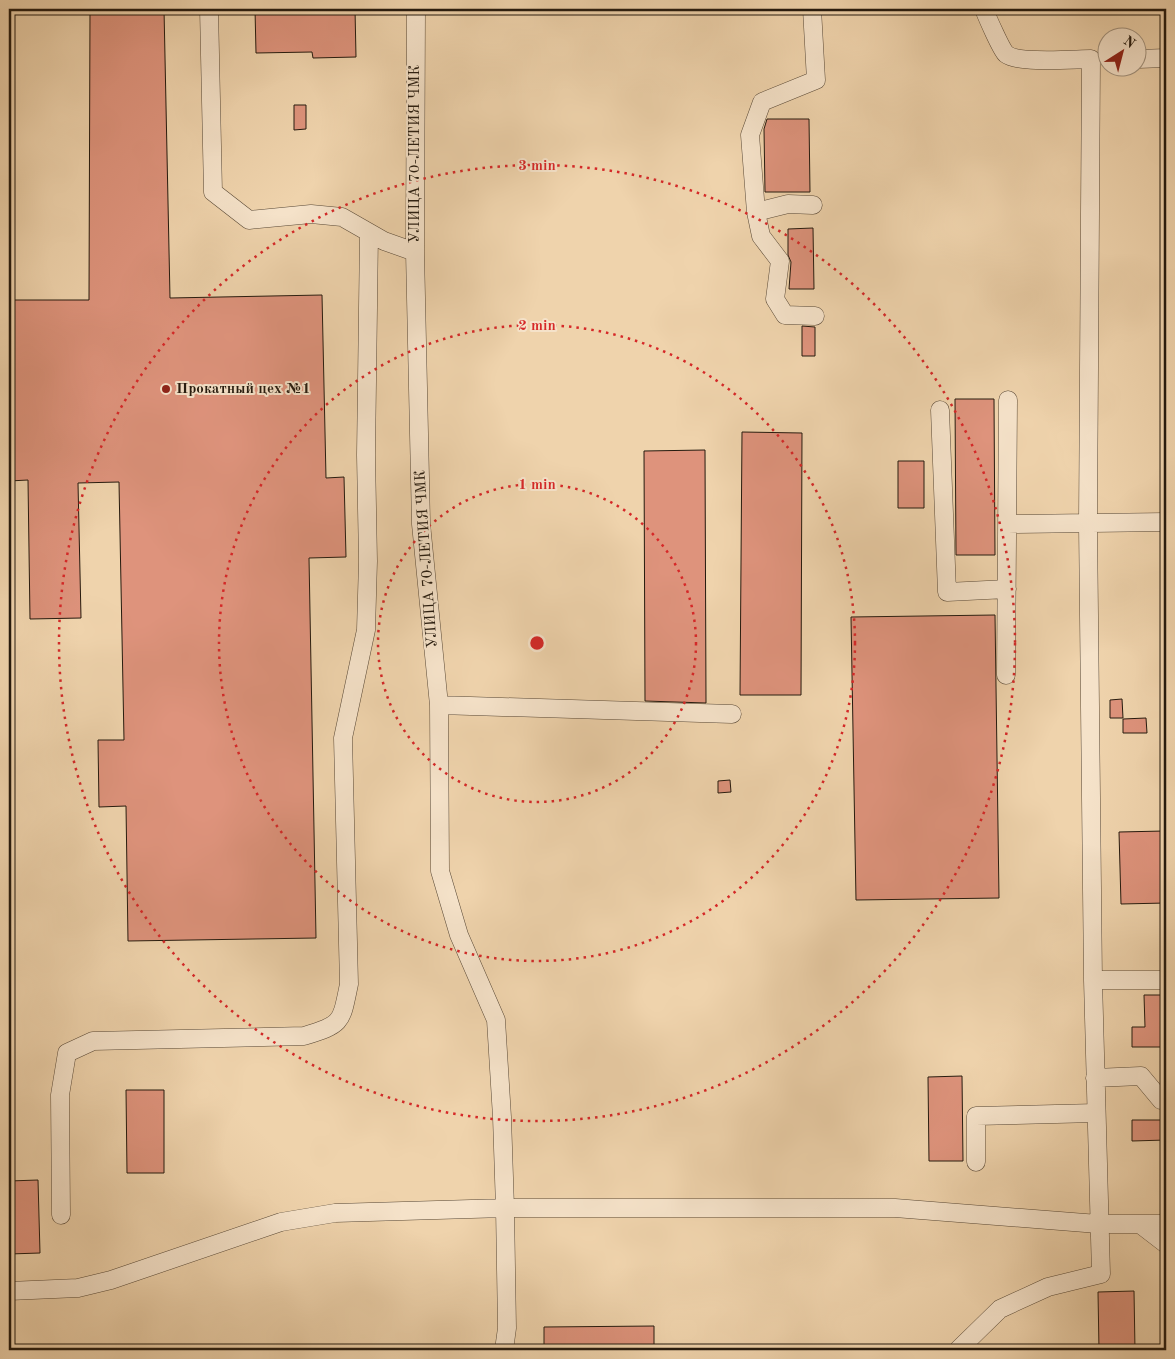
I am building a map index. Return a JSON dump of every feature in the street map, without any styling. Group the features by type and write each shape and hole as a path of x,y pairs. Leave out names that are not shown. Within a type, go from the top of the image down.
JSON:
{"street":[{"path":"209,9 213,192 249,220 312,214 342,217 369,234 414,252"},
{"name":"УЛИЦА 70-ЛЕТИЯ ЧМК","path":"416,9 414,252 421,524 439,705 440,871 459,934 496,1020 505,1208 507,1328 504,1350"},
{"path":"812,9 816,80 762,102 750,135 756,212 761,236 780,261 775,300 785,315 815,316"},
{"path":"984,9 1006,54 1021,60 1098,59"},
{"path":"1148,59 1166,58"},
{"path":"958,1350 1000,1309 1048,1287 1100,1274 1093,980 1088,524 1099,78"},
{"path":"756,212 788,204 813,206"},
{"path":"61,1215 60,1095 67,1053 93,1041 304,1036 321,1031 338,1022 343,1014 349,984 344,738 366,630 369,234"},
{"path":"1006,675 1008,400"},
{"path":"940,410 947,592 1007,589"},
{"path":"1008,524 1166,522"},
{"path":"439,705 732,714"},
{"path":"1093,980 1166,980"},
{"path":"1095,1078 1141,1076 1161,1100 1166,1100"},
{"path":"976,1162 976,1116 1096,1113"},
{"path":"9,1291 44,1291 78,1288 111,1280 281,1222 335,1213 505,1208 895,1208 1098,1224 1166,1224"},
{"path":"1140,1224 1166,1244"}],"building":[{"name":"Прокатный цех №1","path":"90,9 164,9 170,298 322,295 326,478 344,477 346,557 309,558 316,938 128,941 126,806 99,807 98,740 124,740 119,482 78,483 81,618 30,619 28,480 9,481 9,300 89,300"},
{"path":"255,9 355,9 356,57 313,58 312,52 256,53"},
{"path":"294,105 306,105 306,129 294,130"},
{"path":"767,119 809,119 810,192 765,192 764,129"},
{"path":"813,228 814,289 789,289 791,262 788,255 788,229"},
{"path":"802,326 815,327 815,356 802,356"},
{"path":"955,399 994,399 995,555 956,555"},
{"path":"742,432 802,433 801,695 740,695"},
{"path":"705,450 706,703 645,701 644,451"},
{"path":"898,461 924,461 924,508 898,508"},
{"path":"995,615 999,898 856,900 851,617"},
{"path":"1122,699 1123,718 1110,718 1110,700"},
{"path":"1146,718 1147,733 1123,733 1123,719"},
{"path":"730,780 731,792 718,793 718,781"},
{"path":"1164,831 1166,903 1121,904 1119,832"},
{"path":"1144,995 1166,995 1166,1019 1163,1019 1164,1047 1132,1047 1132,1027 1145,1027"},
{"path":"962,1076 963,1161 929,1161 928,1077"},
{"path":"126,1090 164,1090 164,1173 127,1173"},
{"path":"1132,1120 1166,1120 1166,1140 1132,1141"},
{"path":"38,1180 40,1253 9,1254 9,1181"},
{"path":"1134,1291 1135,1350 1099,1350 1098,1292"},
{"path":"654,1326 654,1350 544,1350 544,1327"}],"place":[{"name":"Прокатный цех №1","path":"166,389"}]}
